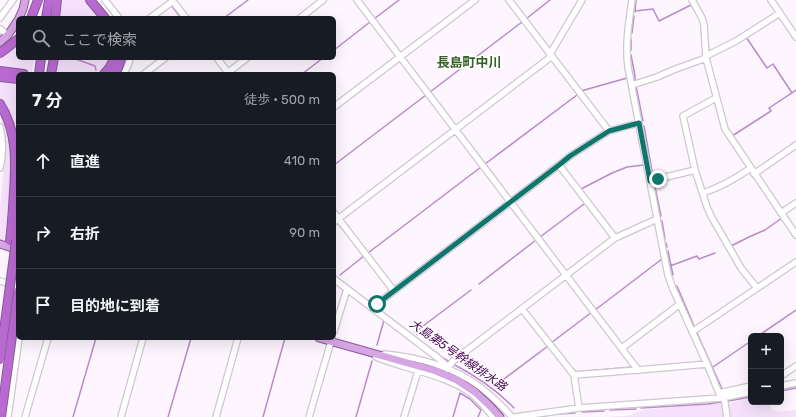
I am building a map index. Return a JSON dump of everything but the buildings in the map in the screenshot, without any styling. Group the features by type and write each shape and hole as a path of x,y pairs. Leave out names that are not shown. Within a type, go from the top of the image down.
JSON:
{"highway":[{"path":"32,16 38,0"},
{"path":"46,16 49,0"},
{"path":"55,16 57,0"},
{"path":"90,0 103,16"},
{"path":"0,53 16,41"},
{"path":"39,72 41,60"},
{"path":"50,60 50,72"},
{"path":"50,72 53,60"},
{"path":"106,72 112,65 113,60"},
{"path":"115,72 120,60"},
{"path":"0,71 16,73"},
{"path":"0,77 16,79"},
{"path":"0,104 10,126 15,154 13,241 0,360"},
{"path":"13,241 16,231"},
{"path":"1,417 16,307"}],"main road":[{"path":"20,16 25,0"},
{"path":"0,42 8,35 16,22"},
{"path":"0,244 16,249"},
{"path":"331,340 436,371 457,380 482,398 500,417"}],"street":[{"path":"0,18 12,0"},
{"path":"105,0 117,16"},
{"path":"303,16 324,0"},
{"path":"357,0 638,370"},
{"path":"336,105 475,0"},
{"path":"508,0 609,131"},
{"path":"394,291 336,220 551,55 582,0"},
{"path":"632,0 627,37 628,67 668,275 721,396 727,417"},
{"path":"692,0 702,18 704,25 706,57 725,129 796,235"},
{"path":"771,0 796,36"},
{"path":"153,16 172,1 184,16"},
{"path":"632,85 657,77 706,57 736,41 780,12"},
{"path":"0,29 8,35"},
{"path":"125,72 130,60"},
{"path":"147,72 162,60"},
{"path":"218,60 227,72"},
{"path":"230,72 245,60"},
{"path":"716,98 683,116 695,170 711,216 741,268 757,288"},
{"path":"375,307 570,156 609,131 639,123"},
{"path":"0,127 2,152 0,168"},
{"path":"754,174 796,145"},
{"path":"559,165 615,238"},
{"path":"702,193 727,183 751,168"},
{"path":"650,181 695,170"},
{"path":"781,214 796,203"},
{"path":"368,352 395,355 449,366 615,238 657,219"},
{"path":"692,332 796,262"},
{"path":"0,281 16,285"},
{"path":"336,281 375,307 460,375 492,396 514,417 579,408 748,392"},
{"path":"336,325 347,289"},
{"path":"622,348 680,304"},
{"path":"522,309 574,375 579,408"},
{"path":"8,417 19,340"},
{"path":"25,417 47,340"},
{"path":"121,417 143,340"},
{"path":"216,417 237,340"},
{"path":"310,417 331,340"},
{"path":"368,352 375,357 438,377 461,387 473,395 493,417"},
{"path":"574,375 707,364"},
{"path":"784,374 796,366"},
{"path":"404,417 418,371"},
{"path":"0,378 12,385"},
{"path":"784,385 796,383"},
{"path":"721,396 748,387"}],"shaded area":[{"path":"62,0 86,0 99,16 60,16"},
{"path":"16,44 16,60 34,60 32,72 0,68 0,56"},
{"path":"58,60 109,60 105,68 100,72 56,72"},
{"path":"0,80 16,82 16,165 6,108 0,100"},
{"path":"0,111 9,134 10,165 10,190 4,242 0,240 0,208 5,153 4,133"},
{"path":"748,399 748,405 771,405 772,410 777,412 796,410 796,417 730,417 729,403"},
{"path":"723,403 724,417 608,417 631,415 641,410"}],"waterway":[{"path":"227,16 248,0"},
{"path":"374,19 399,0"},
{"path":"526,19 550,0"},
{"path":"635,12 636,0"},
{"path":"171,5 179,16"},
{"path":"635,11 653,9 659,21 691,5"},
{"path":"632,33 634,16"},
{"path":"336,48 370,22"},
{"path":"430,92 522,22"},
{"path":"746,37 767,68 773,64 792,93"},
{"path":"631,39 631,50"},
{"path":"631,55 635,82"},
{"name":"大島第5号幹線排水路","path":"78,60 95,66 96,70"},
{"path":"152,72 167,60"},
{"path":"305,72 320,60"},
{"path":"581,91 627,78"},
{"path":"636,86 643,121"},
{"path":"732,136 771,111 769,108 796,90"},
{"path":"336,163 426,95"},
{"path":"485,164 577,95"},
{"path":"644,126 652,171"},
{"path":"584,194 581,189 612,173 627,167 644,165"},
{"path":"368,253 481,167"},
{"path":"654,182 661,216"},
{"path":"540,237 584,204"},
{"path":"731,246 765,230 782,218"},
{"path":"662,221 665,239"},
{"path":"479,284 536,240"},
{"path":"666,243 667,247"},
{"path":"668,251 673,275"},
{"path":"670,266 697,256 699,259 715,253"},
{"path":"340,275 364,256"},
{"path":"595,310 662,259"},
{"name":"大島第5号幹線排水路","path":"336,277 450,362"},
{"path":"677,286 694,326"},
{"path":"415,332 471,290"},
{"path":"762,333 796,310"},
{"path":"551,343 592,312"},
{"path":"377,345 384,320"},
{"path":"697,333 722,389"},
{"path":"73,417 95,340"},
{"path":"168,417 190,340"},
{"path":"263,417 284,340"},
{"path":"713,367 748,343"},
{"path":"496,385 548,346"},
{"path":"356,417 372,361"},
{"name":"大島第5号幹線排水路","path":"453,364 485,383 514,408"},
{"path":"575,372 633,367"},
{"path":"784,390 796,388"},
{"path":"453,417 460,393 470,399 481,410 478,417"},
{"path":"728,401 748,398"},
{"path":"641,408 721,402"},
{"path":"610,410 636,409"},
{"path":"582,412 604,411"},
{"path":"559,414 575,413"},
{"path":"540,417 549,415"}],"district":[{"name":"長島町中川","path":"469,62"}],"route":[{"path":"377,304 570,156 609,131 639,123 650,181 658,179"}]}
